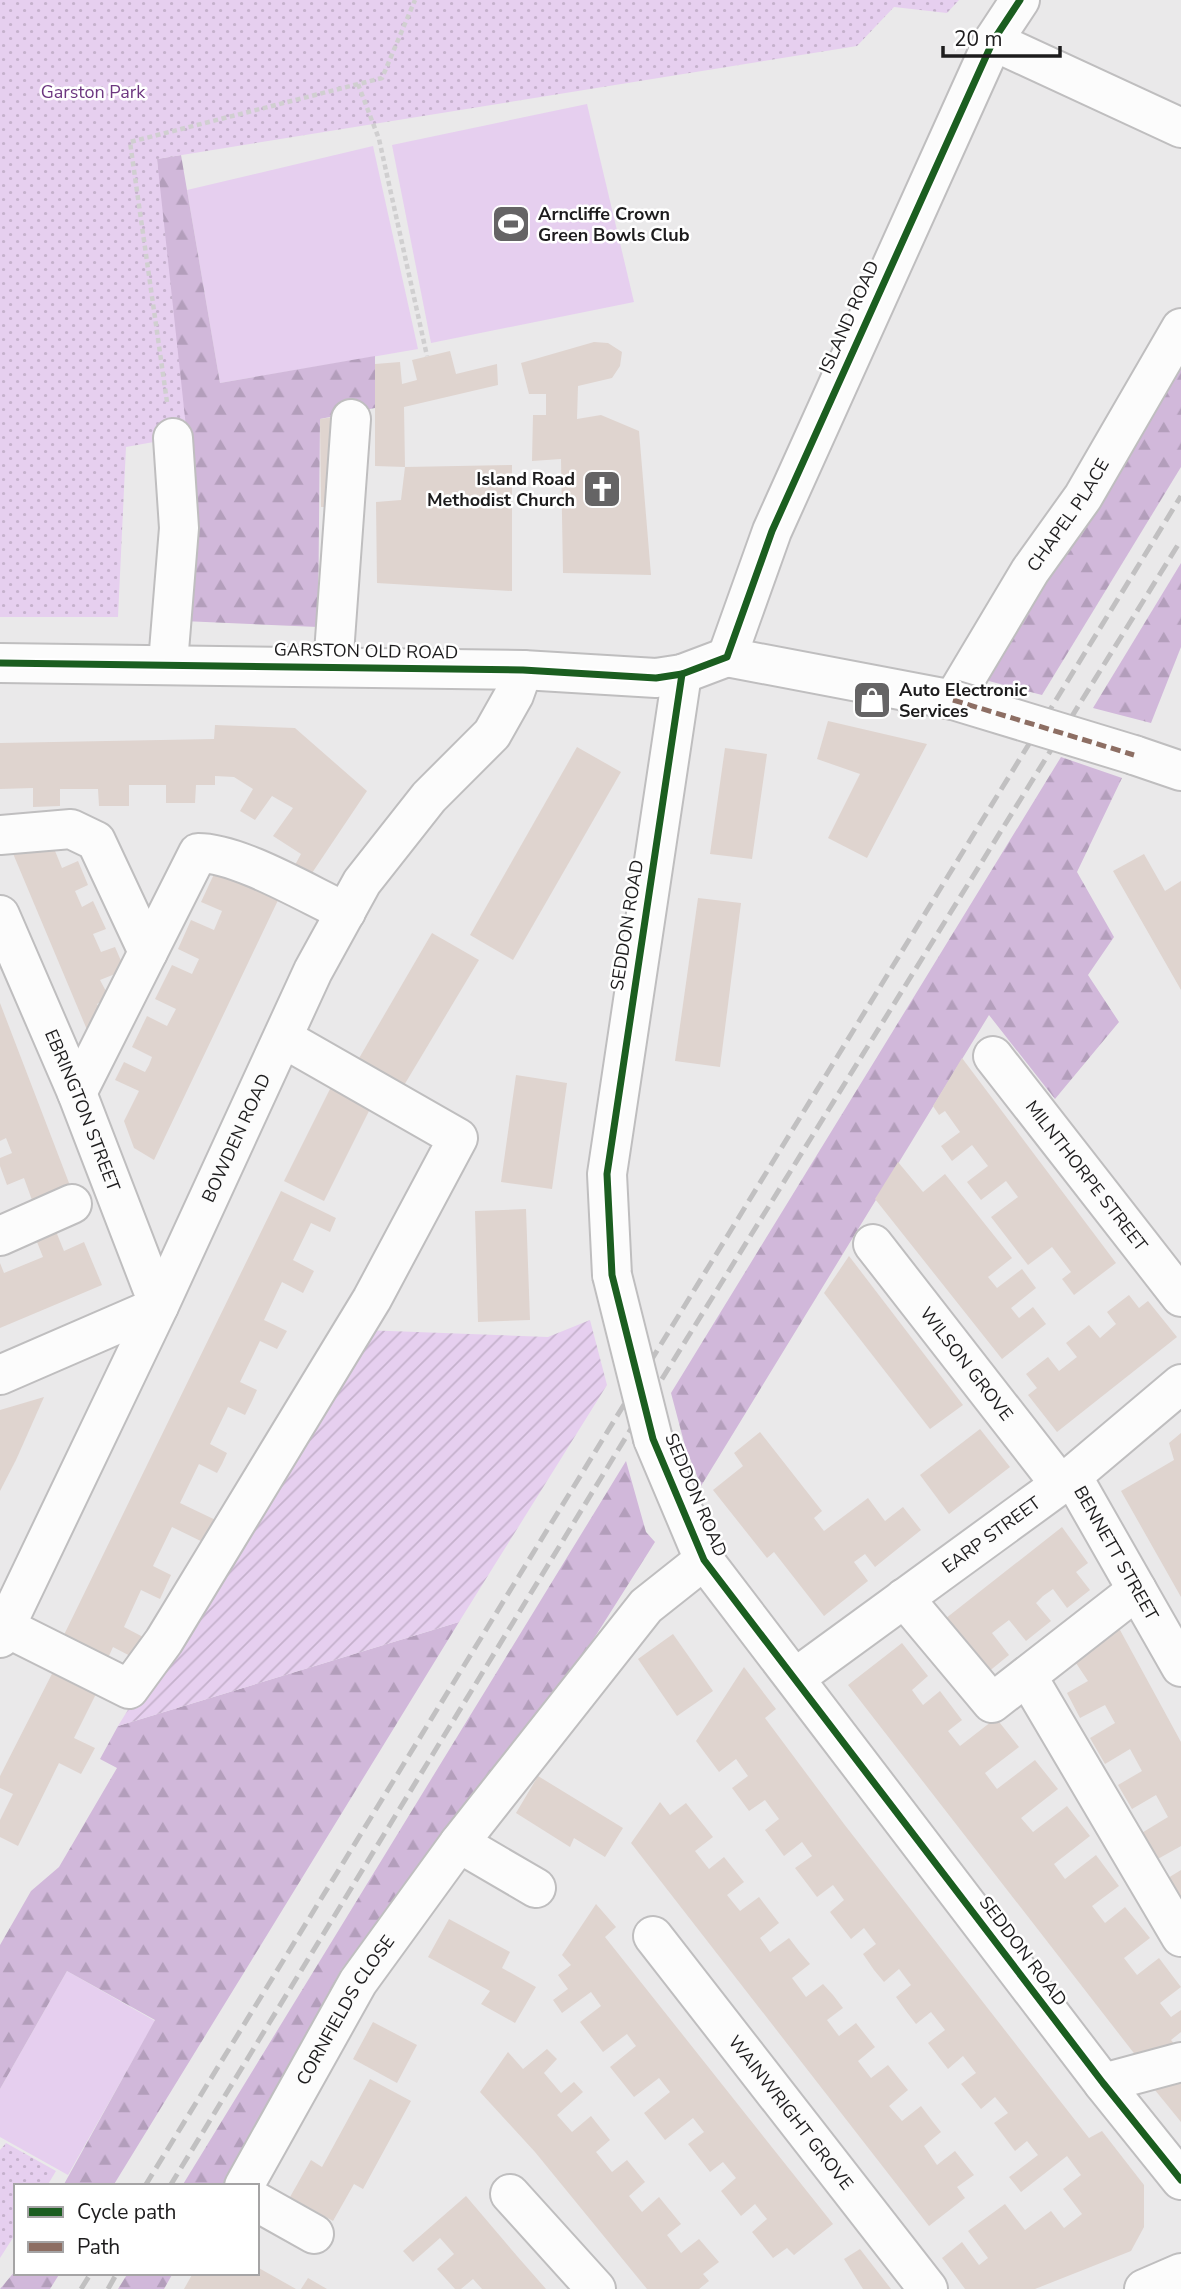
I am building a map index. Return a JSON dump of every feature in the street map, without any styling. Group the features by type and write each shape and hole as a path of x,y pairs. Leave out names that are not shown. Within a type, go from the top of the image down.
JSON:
{"street":[{"name":"ISLAND ROAD","path":"727,657 772,531 993,41 1020,0"},
{"path":"993,41 1181,128"},
{"name":"CHAPEL PLACE","path":"953,700 1030,571 1083,497 1181,328"},
{"path":"333,667 351,419"},
{"path":"168,663 179,528 173,438"},
{"path":"727,657 953,700 1181,771"},
{"name":"GARSTON OLD ROAD","path":"0,663 168,663 523,670 656,678 682,674 727,657"},
{"name":"BOWDEN ROAD","path":"3,1633 159,1306 313,971 362,882 429,797 492,734 514,695 523,670"},
{"name":"SEDDON ROAD","path":"682,674 607,1174 612,1276 653,1439 704,1560 1103,2083 1181,2180"},
{"path":"0,835 71,829 96,841 148,952"},
{"path":"77,1093 198,853 215,853 243,864 346,912"},
{"name":"EBRINGTON STREET","path":"0,915 77,1093 159,1306"},
{"path":"3,1633 129,1689 164,1641 372,1299 458,1138 283,1038"},
{"name":"MILNTHORPE STREET","path":"993,1056 1181,1297"},
{"path":"3,1225 72,1204"},
{"name":"WILSON GROVE","path":"873,1244 1066,1480"},
{"path":"0,1375 159,1306"},
{"name":"EARP STREET","path":"795,1678 1066,1480 1181,1384"},
{"name":"BENNETT STREET","path":"1066,1480 1175,1644"},
{"name":"CORNFIELDS CLOSE","path":"245,2184 358,1982 459,1843 646,1606 704,1560"},
{"path":"904,1598 992,1703 1137,1590"},
{"path":"1027,1676 1181,1937"},
{"path":"459,1843 536,1888"},
{"name":"WAINWRIGHT GROVE","path":"653,1936 928,2289"},
{"path":"1103,2083 1181,2062"},
{"path":"510,2194 596,2289"},
{"path":"259,2203 314,2234"},
{"path":"1144,2289 1181,2273"}],"path":[{"path":"173,438 130,142 382,78 415,0"},
{"path":"358,84 379,139 427,356"}],"green space":[{"name":"Garston Park","path":"0,0 959,0 947,13 894,7 857,46 157,159 187,436 126,447 118,617 0,617"},
{"name":"Arncliffe Crown Green Bowls Club","path":"587,104 634,302 431,343 392,145"},
{"path":"373,146 418,349 220,383 187,190"},
{"path":"181,155 220,383 375,356 375,408 320,419 318,627 183,621 157,159"},
{"path":"1181,360 1181,467 1042,695 985,680"},
{"path":"1181,563 1181,647 1151,723 1093,708"},
{"path":"1061,757 1122,778 1077,872 1114,937 1088,975 1119,1022 1055,1099 989,1015 701,1486 685,1446 671,1393"},
{"path":"590,1320 607,1385 459,1622 118,1726 363,1330 548,1337"},
{"path":"626,1461 646,1532 655,1542 567,1681 341,1970 223,2184 183,2184"},
{"path":"459,1622 114,2184 64,2184 155,2020 67,1971 0,2089 0,1945 31,1891 59,1867 117,1768 100,1759 118,1726"},
{"path":"67,1971 155,2021 68,2175 0,2137 0,2089"},
{"path":"6,2143 56,2171 48,2184 14,2184 14,2236 0,2258 0,2150"},
{"path":"14,2272 14,2275 59,2275 50,2289 0,2289"},
{"path":"127,2275 172,2275 164,2289 118,2289"}],"building":[{"path":"594,342 608,343 622,352 620,366 612,378 578,386 577,419 601,415 639,431 651,575 563,573 561,459 532,461 533,415 546,415 546,394 529,394 521,363"},
{"path":"450,351 456,374 497,364 498,385 404,407 405,467 375,466 375,364 400,362 402,384 417,380 412,360"},
{"path":"339,416 340,507 321,507 320,419"},
{"path":"512,465 512,591 377,583 376,502 401,500 405,467"},
{"path":"828,721 927,744 867,858 828,838 860,774 817,759"},
{"path":"215,725 295,728 367,791 310,876 295,865 301,854 273,836 293,808 272,796 255,820 240,811 253,789 234,777 215,776 215,785 196,785 195,803 166,803 166,785 129,785 129,806 99,806 98,789 60,789 60,806 33,807 33,788 0,789 0,743 214,739"},
{"path":"577,747 621,772 513,960 470,935"},
{"path":"725,748 767,754 752,859 710,854"},
{"path":"51,841 62,868 78,861 88,885 75,891 82,907 93,901 106,929 93,934 101,952 115,947 125,970 100,980 109,997 97,1004 107,1020 93,1044 9,844"},
{"path":"1144,854 1165,891 1181,881 1181,990 1113,871"},
{"path":"215,872 236,882 239,875 281,894 154,1160 134,1148 124,1121 139,1091 115,1080 124,1062 145,1072 152,1057 132,1047 147,1016 167,1026 176,1009 155,999 172,965 192,974 199,959 178,949 191,920 214,930 222,911 201,902"},
{"path":"698,898 741,903 720,1067 675,1061"},
{"path":"432,933 479,960 403,1087 358,1060"},
{"path":"0,1003 74,1196 26,1215 21,1204 32,1200 24,1178 7,1185 0,1166 0,1158 12,1153 6,1138 0,1141"},
{"path":"962,1058 1116,1263 1074,1295 1062,1279 1071,1272 1052,1247 1028,1265 991,1217 1018,1197 1006,1181 981,1200 967,1182 988,1166 972,1145 952,1161 941,1146 960,1132 945,1111 939,1115 933,1106"},
{"path":"516,1075 567,1083 552,1189 501,1182"},
{"path":"331,1087 371,1107 324,1201 284,1181"},
{"path":"898,1162 923,1192 945,1174 1012,1258 988,1277 997,1288 1022,1269 1036,1288 1011,1308 1019,1318 1033,1307 1046,1324 1002,1359 875,1199"},
{"path":"281,1191 336,1218 330,1232 311,1223 293,1260 314,1271 303,1293 282,1282 264,1320 287,1331 277,1349 260,1341 240,1382 257,1390 252,1401 245,1415 228,1407 210,1444 227,1453 222,1464 217,1473 199,1464 180,1503 224,1524 213,1547 172,1527 153,1566 171,1575 160,1599 141,1590 124,1627 145,1638 134,1658 113,1647 104,1667 59,1645"},
{"path":"526,1209 530,1320 478,1322 475,1211"},
{"path":"55,1229 64,1251 84,1242 102,1285 0,1328 0,1263 4,1273 43,1257 35,1237"},
{"path":"849,1256 963,1405 930,1429 824,1293"},
{"path":"1129,1295 1139,1308 1148,1301 1177,1337 1057,1432 1028,1395 1037,1388 1026,1374 1048,1357 1059,1371 1077,1357 1066,1343 1089,1325 1100,1338 1116,1324 1107,1312"},
{"path":"44,1397 16,1460 0,1491 0,1410"},
{"path":"980,1429 1010,1467 949,1514 920,1475"},
{"path":"760,1432 822,1511 814,1518 824,1531 868,1498 885,1521 903,1507 921,1530 875,1567 865,1554 854,1562 868,1581 824,1616 774,1552 767,1558 713,1490 743,1466 734,1453"},
{"path":"1181,1433 1181,1597 1121,1491 1174,1460 1169,1443"},
{"path":"1062,1527 1088,1563 1076,1572 1090,1590 1067,1608 1053,1589 1043,1596 1036,1603 1051,1621 1026,1641 1009,1620 992,1633 1009,1655 987,1673 936,1626"},
{"path":"1114,1619 1181,1742 1181,1846 1156,1860 1140,1834 1168,1817 1156,1795 1132,1809 1118,1785 1142,1771 1130,1749 1105,1764 1090,1738 1115,1723 1105,1705 1080,1718 1067,1693 1088,1681 1074,1660"},
{"path":"673,1634 713,1691 677,1716 638,1659"},
{"path":"902,1643 928,1676 912,1690 923,1705 940,1691 962,1720 948,1731 960,1746 996,1718 1019,1747 985,1773 997,1789 1035,1760 1058,1789 1021,1818 1033,1832 1067,1806 1090,1836 1054,1864 1065,1879 1096,1855 1119,1886 1092,1906 1105,1923 1125,1907 1150,1938 1124,1958 1137,1975 1159,1958 1181,1987 1160,2003 1171,2017 1181,2010 1181,2032 1171,2040 1181,2052 1140,2061 848,1685"},
{"path":"57,1664 100,1686 74,1738 95,1748 81,1774 59,1763 18,1846 0,1837 0,1820 13,1794 0,1788 0,1776"},
{"path":"744,1667 776,1709 765,1718 844,1824 1089,2138 1102,2131 1144,2185 1144,2227 1131,2251 1035,2289 965,2289 942,2258 962,2242 979,2265 988,2258 968,2231 1005,2204 1025,2230 1051,2211 1064,2228 1082,2214 1063,2189 1081,2175 1067,2156 1021,2192 1009,2177 1038,2155 1027,2141 1015,2151 994,2123 1008,2113 995,2097 981,2109 961,2084 976,2073 963,2056 948,2069 928,2043 945,2030 931,2012 916,2024 906,2011 896,1997 911,1985 899,1969 884,1982 874,1970 863,1954 876,1944 864,1928 851,1939 830,1912 844,1900 833,1885 817,1897 795,1868 812,1856 802,1842 784,1856 765,1830 779,1819 765,1800 749,1811 732,1788 748,1776 736,1759 719,1772 696,1741"},
{"path":"538,1776 623,1828 605,1857 574,1838 570,1847 516,1813"},
{"path":"660,1802 670,1815 686,1803 713,1837 695,1851 709,1869 724,1857 744,1882 727,1895 740,1911 759,1897 779,1923 760,1938 770,1952 789,1938 810,1964 792,1978 806,1997 823,1984 833,1995 843,2008 827,2020 839,2036 856,2023 875,2047 858,2061 871,2078 888,2065 908,2090 889,2106 902,2121 921,2106 941,2132 924,2146 937,2165 955,2151 974,2175 957,2187 965,2198 929,2226 631,1843"},
{"path":"1181,1870 1181,1900 1168,1878"},
{"path":"596,1904 616,1927 605,1937 833,2224 794,2255 787,2248 773,2258 752,2232 767,2219 755,2204 741,2216 721,2191 736,2178 723,2162 710,2172 688,2144 704,2132 693,2118 665,2140 644,2113 670,2092 659,2078 634,2097 610,2067 636,2046 627,2034 603,2052 580,2022 601,2006 591,1992 562,2013 553,2000 568,1989 558,1975 571,1965 562,1955"},
{"path":"449,1919 510,1952 502,1968 536,1987 515,2023 481,2004 490,1991 428,1957"},
{"path":"373,2022 417,2045 397,2083 353,2059"},
{"path":"547,2049 557,2059 544,2073 561,2093 574,2082 583,2092 557,2115 572,2132 591,2116 610,2140 596,2152 612,2172 627,2160 645,2182 629,2196 642,2212 659,2197 681,2224 667,2235 681,2253 699,2239 719,2262 703,2274 709,2281 699,2289 647,2289 535,2152 480,2092 508,2052 523,2069"},
{"path":"1181,2067 1181,2122 1146,2079"},
{"path":"370,2079 411,2101 363,2189 354,2184 333,2221 290,2197 311,2160 322,2167"},
{"path":"466,2196 546,2289 482,2289 473,2279 461,2289 455,2289 437,2269 454,2254 440,2238 413,2262 403,2251"},
{"path":"860,2249 891,2289 863,2289 844,2259"},
{"path":"259,2268 296,2289 184,2289 192,2275 259,2275"},
{"path":"308,2278 327,2289 301,2289"}],"railway":[{"path":"146,2184 1181,496"},
{"path":"171,2184 618,1450 1181,540"},
{"path":"81,2289 90,2275"},
{"path":"108,2289 116,2275"}],"marked path":[{"path":"953,700 1134,755"}],"cycle path":[{"path":"0,663 523,670 656,678 682,674 727,657 772,531 993,41 1020,0"},
{"path":"682,674 607,1174 612,1275 653,1439 704,1560 1103,2083 1181,2180"}],"place":[{"name":"Arncliffe Crown Green Bowls Club","path":"511,224"},
{"name":"Island Road Methodist Church","path":"602,489"},
{"name":"Auto Electronic Services","path":"872,700"}]}
